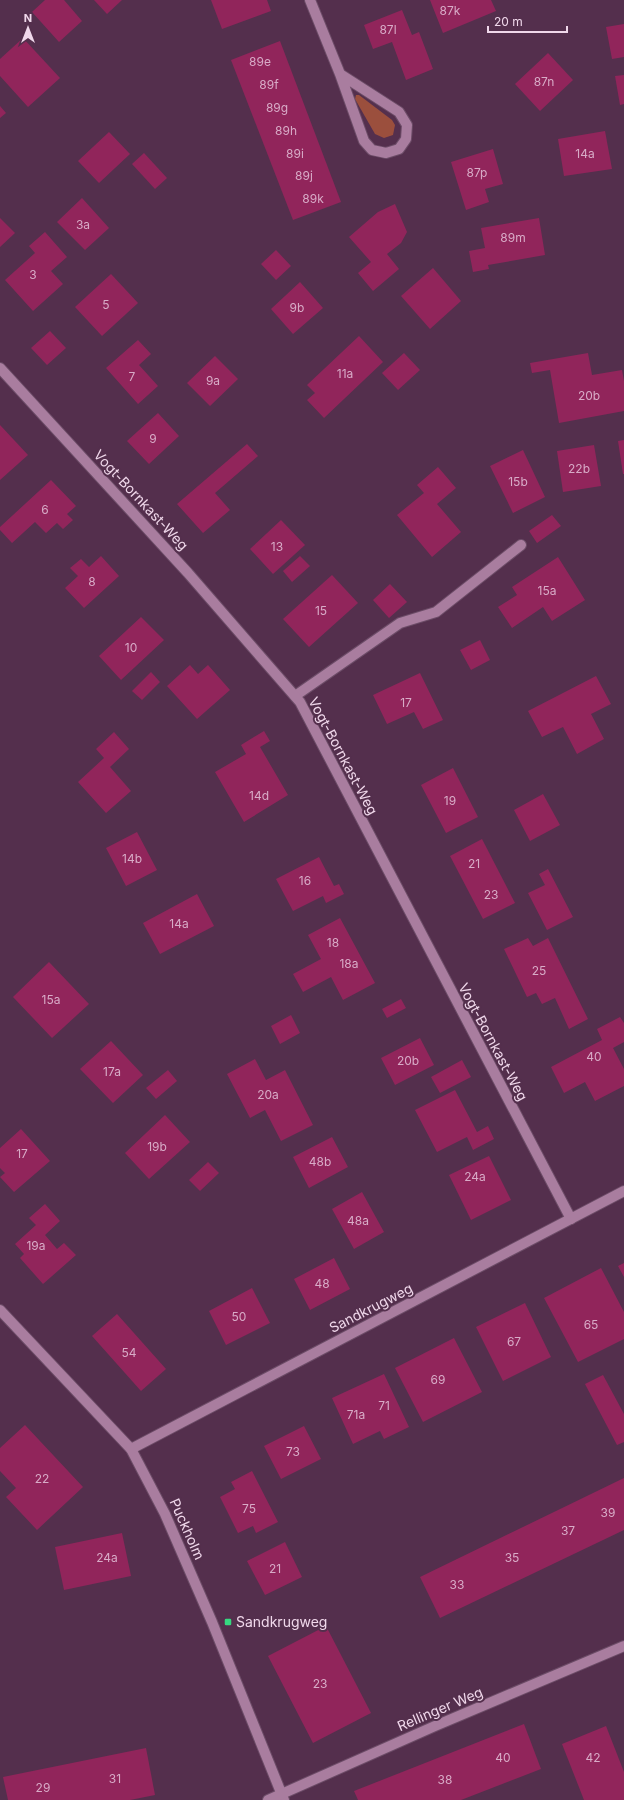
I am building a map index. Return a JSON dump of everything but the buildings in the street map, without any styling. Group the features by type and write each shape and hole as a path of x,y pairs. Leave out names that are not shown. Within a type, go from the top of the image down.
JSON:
{"street":[{"path":"310,0 340,74 364,141 372,150 386,153 399,149 406,139 407,124 399,112 340,74"},
{"name":"Vogt-Bornkast-Weg","path":"0,368 188,573 295,696 308,716 345,790 571,1219"},
{"path":"295,696 400,623 436,612 521,545"},
{"name":"Sandkrugweg","path":"131,1448 624,1191"},
{"name":"Puckholm","path":"0,1310 131,1448 165,1514 212,1622 283,1797"},
{"name":"Rellinger Weg","path":"268,1800 283,1797 435,1726 624,1646"}],"shaded area":[{"path":"356,95 359,95 392,120 395,125 393,135 384,138 375,134 355,99"}],"place":[{"name":"Sandkrugweg","path":"228,1622"}]}
